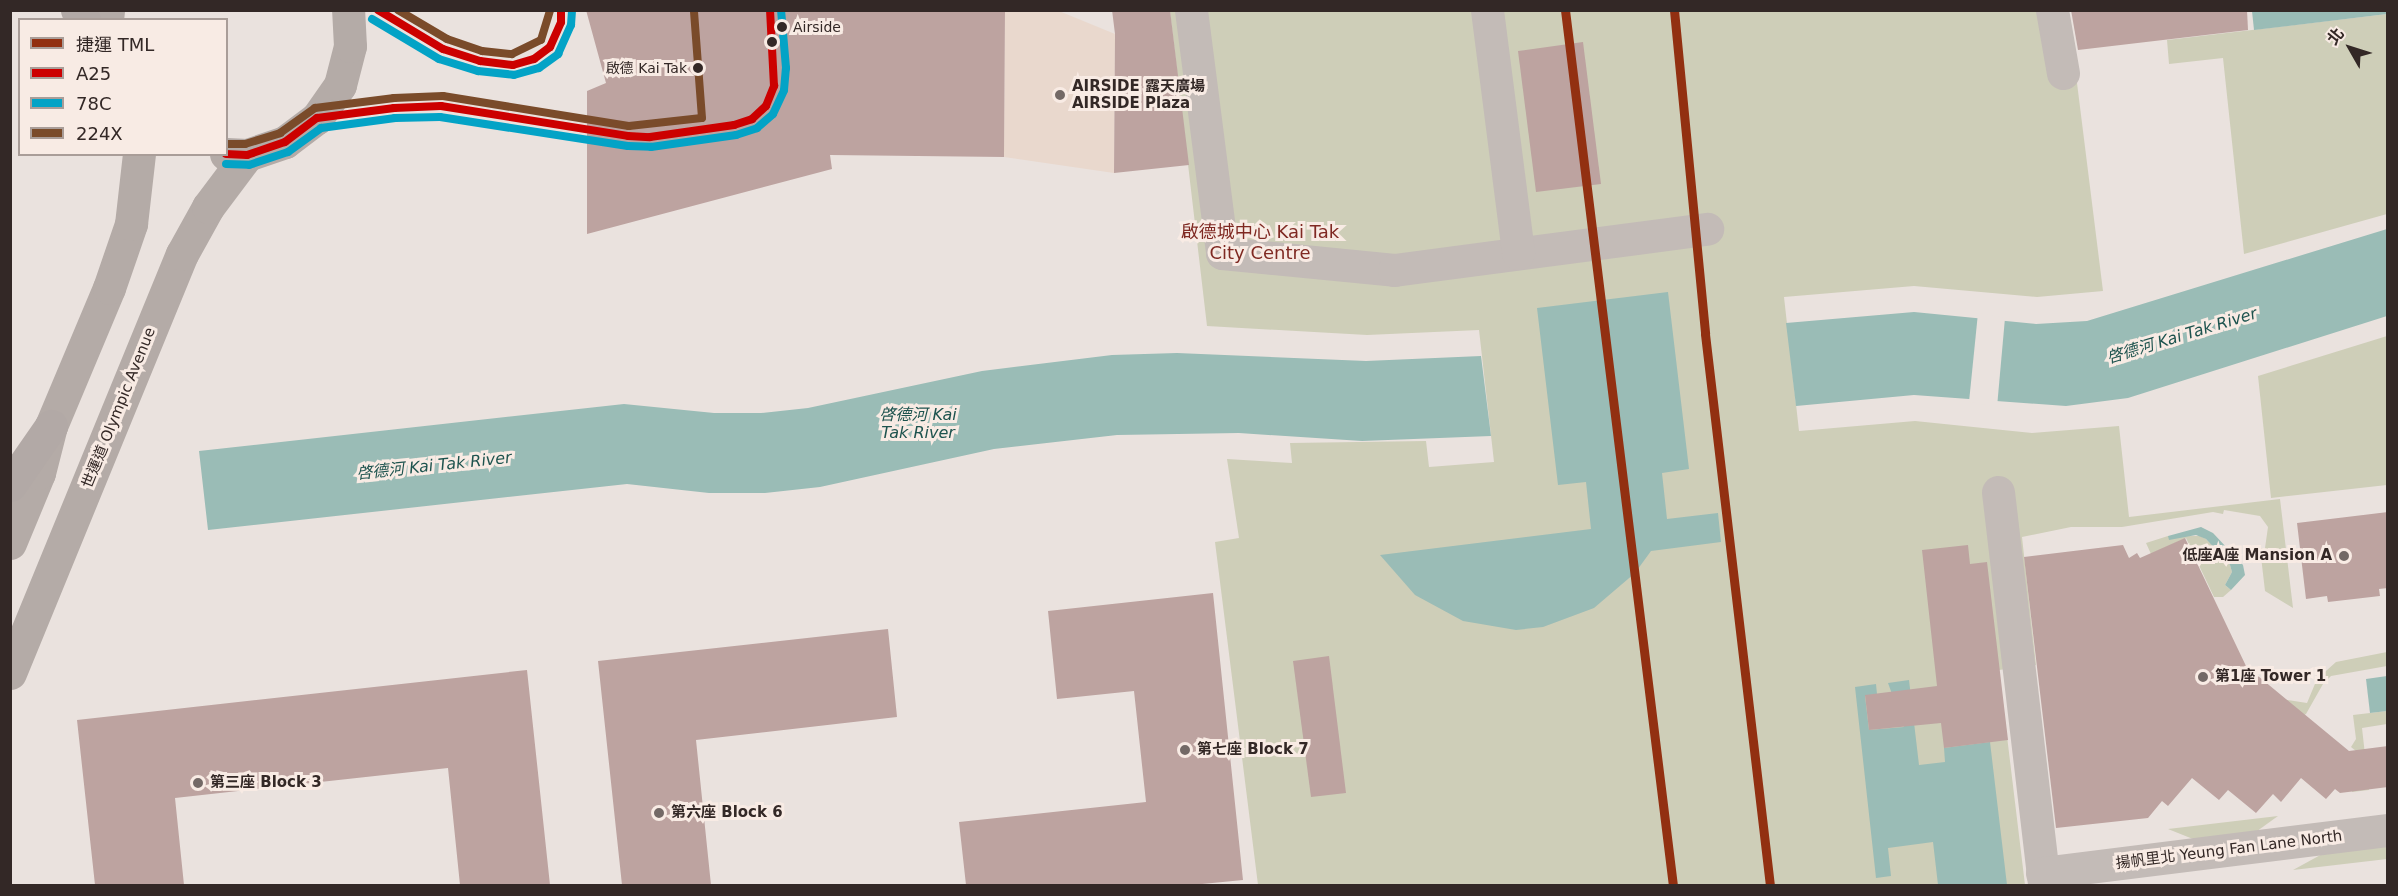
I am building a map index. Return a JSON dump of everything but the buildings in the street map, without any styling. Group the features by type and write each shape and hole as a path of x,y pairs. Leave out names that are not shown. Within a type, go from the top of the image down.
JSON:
{"main road":[{"path":"237,155 285,142 317,118 340,85 350,46 348,10"},
{"name":"世運道 Olympic Avenue","path":"10,673 182,254 237,155"},
{"path":"10,543 39,473 51,426 105,298 131,224 139,156"},
{"path":"10,485 51,426"}],"street":[{"path":"1191,10 1222,253 1394,270 1707,229"},
{"path":"1487,10 1518,253"},
{"path":"2052,10 2063,73"},
{"path":"1998,492 2052,876"},
{"name":"揚帆里北 Yeung Fan Lane North","path":"2052,876 2388,830"}],"green space":[{"path":"1170,11 2068,11 2103,291 2037,297 1914,286 1784,297 1799,431 1915,421 2032,433 2119,426 2129,517 2280,499 2293,608 2265,591 2260,548 2265,548 2268,527 2260,516 2224,510 2223,514 2213,512 2122,527 2071,527 2022,537 2036,665 1999,670 2025,885 1258,885 1215,542 1239,538 1227,459 1292,463 1290,443 1426,441 1429,467 1494,462 1479,330 1367,335 1207,326"},
{"path":"2387,14 2387,214 2244,254 2223,58 2169,64 2167,40"},
{"path":"2387,336 2387,485 2271,498 2258,376"},
{"path":"2168,536 2200,536 2206,539 2230,565 2232,572 2225,585 2231,590 2223,597 2214,597 2186,538 2151,554 2146,543"},
{"path":"2387,652 2387,666 2331,676 2323,684 2306,714 2300,717 2269,697 2307,703 2317,679 2336,662"},
{"path":"2387,711 2387,724 2362,728 2369,790 2352,792 2356,751 2351,747 2356,739 2353,715"},
{"path":"2278,816 2253,834 2198,841 2168,829"},
{"path":"2387,839 2387,859 2293,870 2335,847"}],"shaded area":[{"name":"AIRSIDE 露天廣場 AIRSIDE Plaza","path":"1005,11 1059,11 1115,34 1114,173 1004,157"}],"water":[{"path":"2387,10 2387,14 2254,30 2252,11"},
{"name":"啓德河 Kai Tak River","path":"2387,229 2387,316 2128,398 2066,406 1914,395 1796,406 1786,323 1914,312 2036,324 2087,321"},
{"path":"1668,292 1689,469 1662,473 1667,519 1718,513 1721,542 1651,551 1635,573 1594,608 1543,627 1516,630 1463,621 1415,595 1380,555 1591,529 1586,482 1558,485 1537,308"},
{"name":"啓德河 Kai Tak River","path":"1177,353 1366,361 1481,356 1491,436 1362,441 1239,433 1117,435 994,449 820,487 765,493 709,493 627,484 208,530 199,451 624,404 714,413 761,413 808,408 982,371 1112,355"},
{"path":"2201,527 2213,533 2243,565 2245,575 2231,590 2225,585 2232,572 2230,565 2206,539 2196,535 2169,540 2168,536"},
{"path":"2387,676 2387,711 2370,713 2366,679"},
{"path":"1909,680 1919,765 1945,762 1944,748 1990,742 2007,885 1938,885 1933,842 1888,848 1891,876 1876,878 1855,687 1876,684 1877,694 1865,696 1869,730 1904,727 1888,683"}],"pier":[{"path":"1978,313 2005,318 1997,407 1969,402"}],"metro line":[{"name":"TML","path":"1565,10 1673,886"},
{"name":"TML","path":"1674,10 1705,334 1770,886"}],"transit line":[{"name":"A25","path":"378,10 443,49 480,61 513,65 534,59 550,47 561,22 561,10"},
{"name":"224X","path":"398,10 447,39 482,51 512,54 541,40 550,10"},
{"name":"78C","path":"372,19 439,59 478,71 514,75 539,68 558,54 571,25 572,10"},
{"name":"A25","path":"228,154 247,155 285,142 317,118 394,108 441,106 628,136 650,137 734,125 752,119 766,106 774,86 770,10"},
{"name":"78C","path":"226,164 249,165 288,152 321,128 395,118 440,117 628,146 651,147 736,135 757,128 773,114 784,90 786,68 781,10"},
{"name":"224X","path":"228,144 245,144 280,133 315,108 394,98 443,96 629,126 702,118 694,11"}],"place":[{"name":"Airside","path":"782,27"},
{"name":"啟德 Kai Tak","path":"698,68"},
{"name":"AIRSIDE 露天廣場 AIRSIDE Plaza","path":"1060,95"},
{"name":"低座A座 Mansion A","path":"2344,556"},
{"name":"第1座 Tower 1","path":"2203,677"},
{"name":"第七座 Block 7","path":"1185,750"},
{"name":"第三座 Block 3","path":"198,783"},
{"name":"第六座 Block 6","path":"659,813"}],"district":[{"name":"啟德城中心 Kai Tak City Centre","path":"1260,243"}]}
